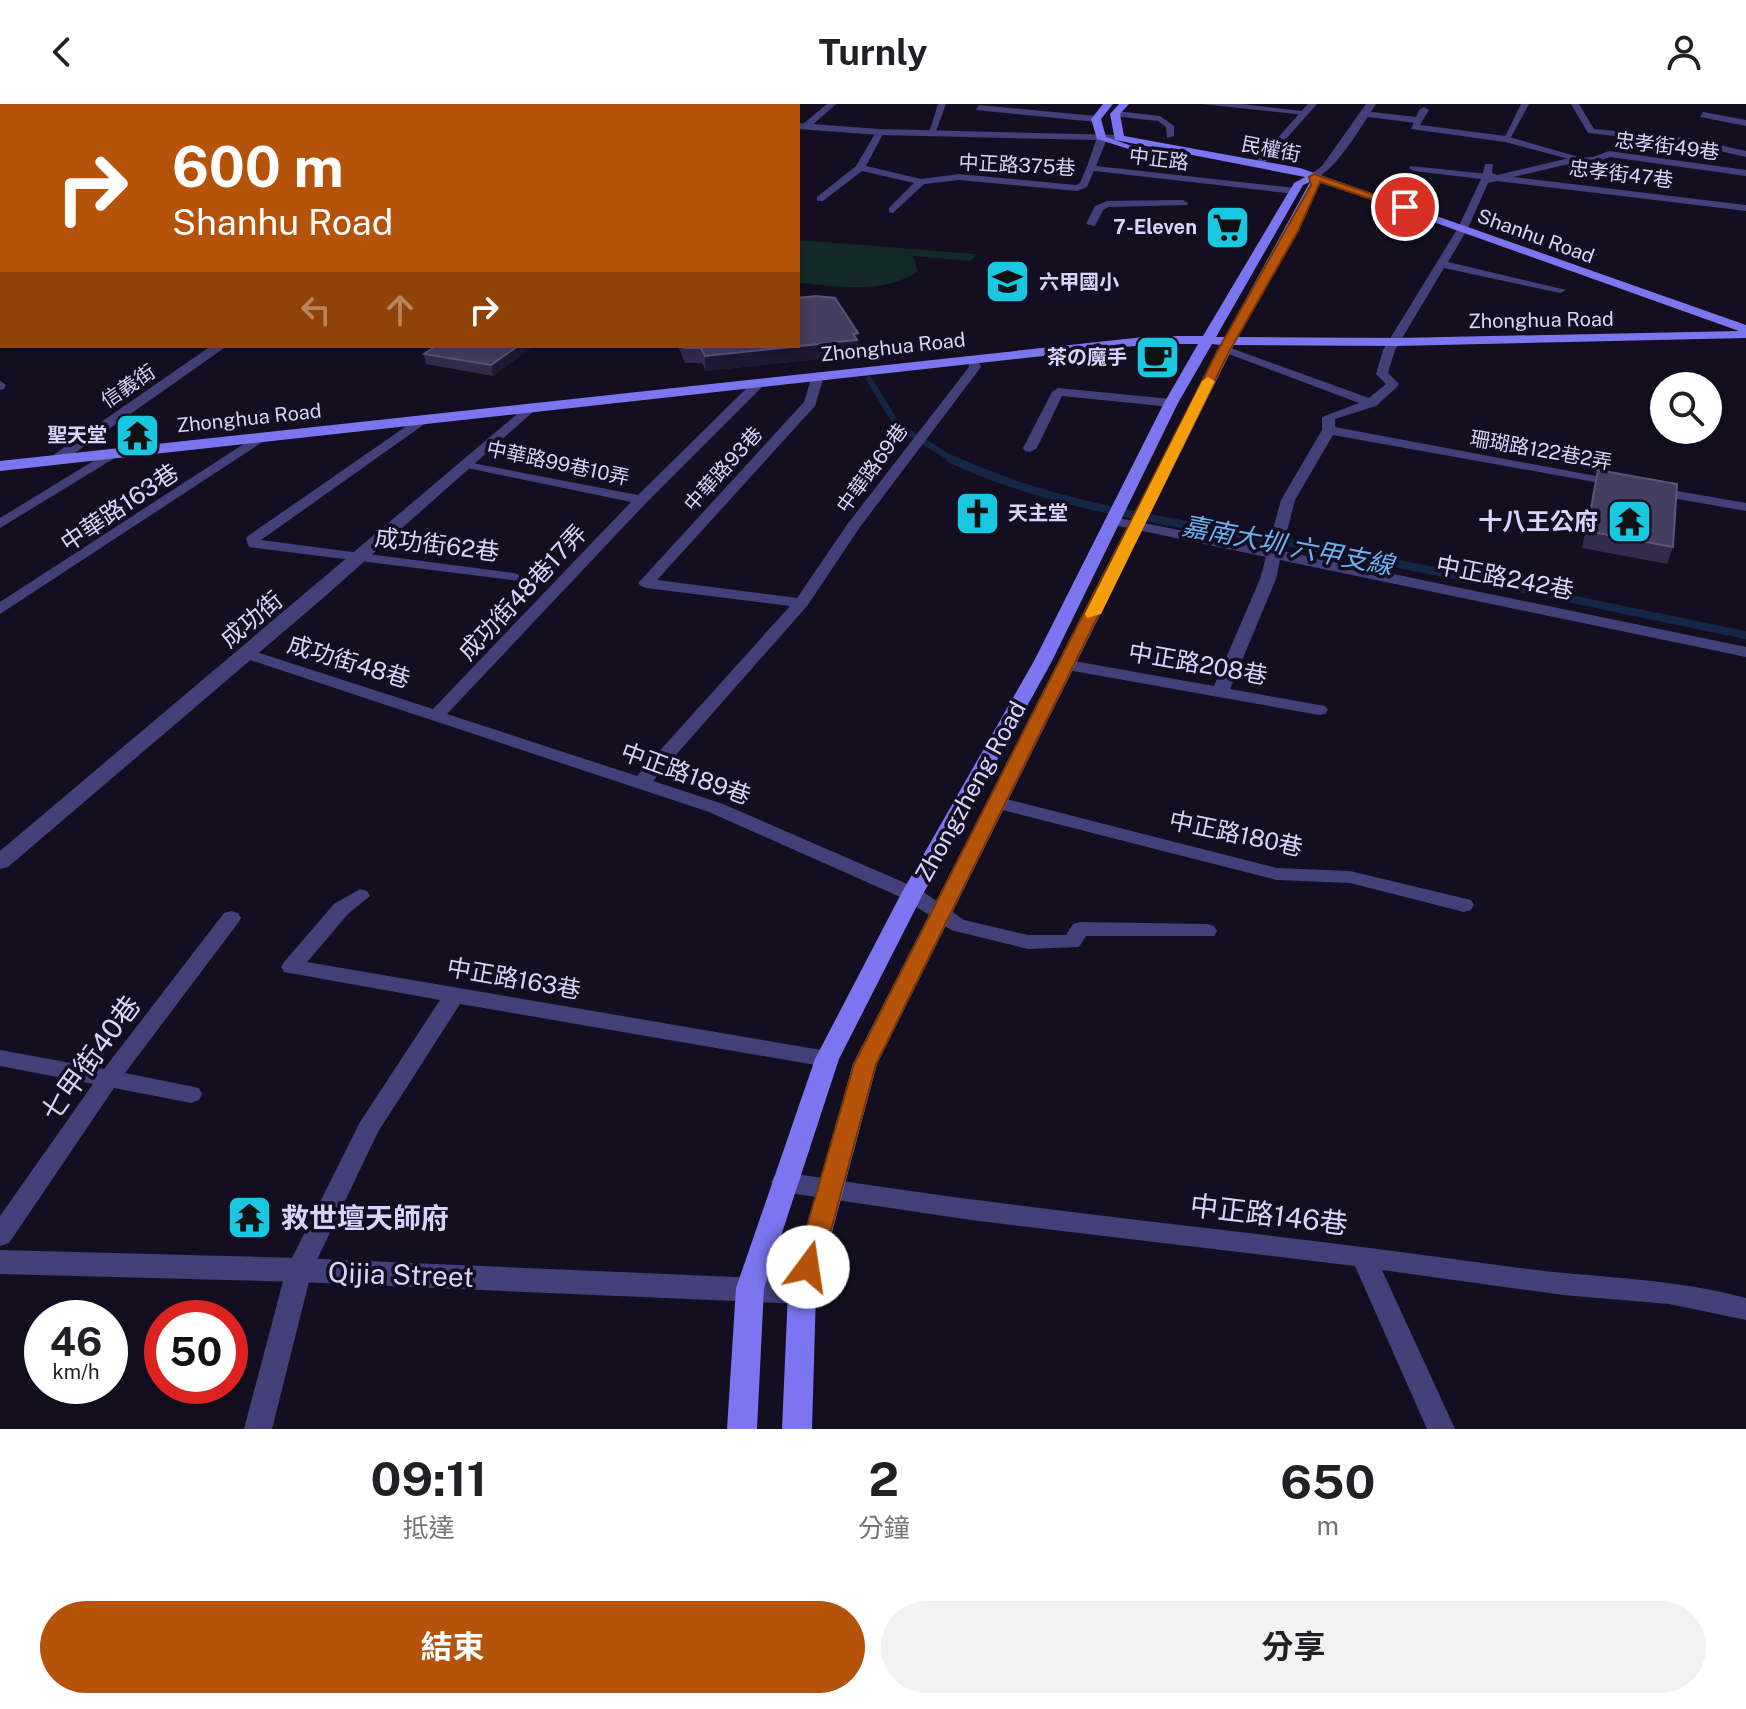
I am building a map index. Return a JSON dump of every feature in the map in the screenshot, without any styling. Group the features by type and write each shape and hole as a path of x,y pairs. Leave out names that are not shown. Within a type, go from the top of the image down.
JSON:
{"main road":[{"path":"1096,119 1108,104"},
{"name":"中正路","path":"1119,138 1115,114 1124,104"},
{"name":"中正路","path":"1096,119 1102,139"},
{"name":"民權街","path":"1119,138 1314,177"},
{"name":"民權街","path":"1102,139 1121,147 1314,177"},
{"name":"Zhongzheng Road","path":"742,1429 750,1288 783,1182 827,1059 912,894 1043,661 1171,403 1220,344 1293,231 1316,185 1314,177 1299,183 1220,344 1137,525 865,1064 802,1292 797,1429"},
{"name":"Shanhu Road","path":"1314,177 1746,331"},
{"name":"Zhonghua Road","path":"0,466 1153,340 1220,344 1397,342 1746,331"}],"street":[{"path":"1207,104 1309,108"},
{"path":"1314,177 1326,168 1371,104"},
{"path":"1424,110 1414,127 1506,139 1584,160"},
{"name":"民權街","path":"802,126 931,134 1119,138"},
{"name":"中正路","path":"1102,139 1090,168 1295,191"},
{"path":"1489,166 1486,175 1493,178"},
{"name":"信義街","path":"57,459 217,348"},
{"name":"成功街","path":"0,862 247,654 529,408"},
{"name":"Qijia Street","path":"0,1262 299,1270 802,1292"}],"lane":[{"path":"802,126 832,104"},
{"path":"931,134 942,104"},
{"path":"1506,139 1525,104"},
{"path":"1575,104 1591,131 1688,141 1746,154"},
{"path":"979,108 1096,119"},
{"path":"1259,164 1309,108"},
{"path":"1115,114 1162,115 1170,126 1170,136"},
{"path":"1363,114 1416,120"},
{"path":"1703,115 1746,123"},
{"path":"1629,125 1680,129 1733,139"},
{"path":"820,199 860,168 880,132"},
{"name":"忠孝街49巷","path":"1493,178 1609,154 1746,173"},
{"name":"中正路375巷","path":"860,168 921,182 959,177 1083,187 1090,168"},
{"name":"忠孝街47巷","path":"1414,168 1746,208"},
{"path":"1221,690 1268,579 1271,556 1288,500 1329,430 1328,417 1335,412 1371,403 1393,384 1382,374 1389,350 1397,342 1463,228 1473,198 1484,181 1493,178"},
{"path":"893,210 921,182"},
{"path":"1083,187 1107,204"},
{"path":"1091,224 1099,208 1107,204 1183,203"},
{"path":"1443,264 1560,290"},
{"path":"1220,344 1371,403"},
{"name":"中華路69巷","path":"801,603 864,512 975,367 972,359"},
{"name":"中華路93巷","path":"801,603 646,583 810,403 818,376"},
{"name":"成功街48巷17弄","path":"438,714 641,500 760,382"},
{"path":"1030,448 1058,392 1171,403"},
{"name":"成功街62巷","path":"421,420 253,539 254,544 514,578"},
{"name":"珊瑚路122巷2弄","path":"1329,430 1625,486"},
{"name":"中華路163巷","path":"0,609 90,553 259,438"},
{"path":"0,524 113,453"},
{"name":"中華路99巷10弄","path":"467,464 641,500"},
{"name":"珊瑚路122巷2弄","path":"1641,488 1746,507"},
{"name":"中正路242巷","path":"1114,521 1271,556 1746,652"},
{"path":"641,783 801,603"},
{"name":"成功街48巷","path":"247,654 438,714"},
{"name":"中正路208巷","path":"1068,665 1319,710"},
{"name":"中正路189巷","path":"438,714 716,808 912,894 958,925 1028,942 1072,942 1080,929 1207,931"},
{"name":"中正路180巷","path":"998,803 1277,874 1350,877 1464,905"},
{"name":"中正路163巷","path":"360,896 341,909 291,967 827,1059"},
{"name":"七甲街40巷","path":"0,1236 110,1077 231,918"},
{"path":"258,1429 299,1270 368,1128 455,994"},
{"path":"0,1058 191,1094"},
{"name":"中正路146巷","path":"783,1182 1363,1256 1593,1289 1715,1299 1746,1309"},
{"path":"1363,1256 1441,1429"}],"green space":[{"path":"800,240 976,254 971,261 913,256 918,271 905,279 875,286 800,283"}],"building":[{"path":"800,298 835,298 858,333 853,334 857,340 800,346"},
{"path":"433,348 515,348 491,365 424,354"},
{"path":"701,348 781,348 705,356"},
{"name":"十八王公府","path":"1598,470 1677,484 1673,547 1587,531"}],"waterway":[{"name":"嘉南大圳 六甲支線","path":"869,379 897,425 953,460"},
{"name":"嘉南大圳 六甲支線","path":"953,460 994,477 1084,504 1370,558 1746,635"}],"slow traffic":[{"path":"1093,614 1208,381"}],"place":[{"name":"7-Eleven","path":"1228,227"},
{"name":"六甲國小","path":"1008,282"},
{"name":"茶の魔手","path":"1158,357"},
{"name":"聖天堂","path":"138,435"},
{"name":"天主堂","path":"977,513"},
{"name":"十八王公府","path":"1629,521"},
{"name":"救世壇天師府","path":"250,1217"}],"route":[{"path":"808,1267 865,1064 1224,350 1293,231 1316,185 1314,177 1405,207"}]}
